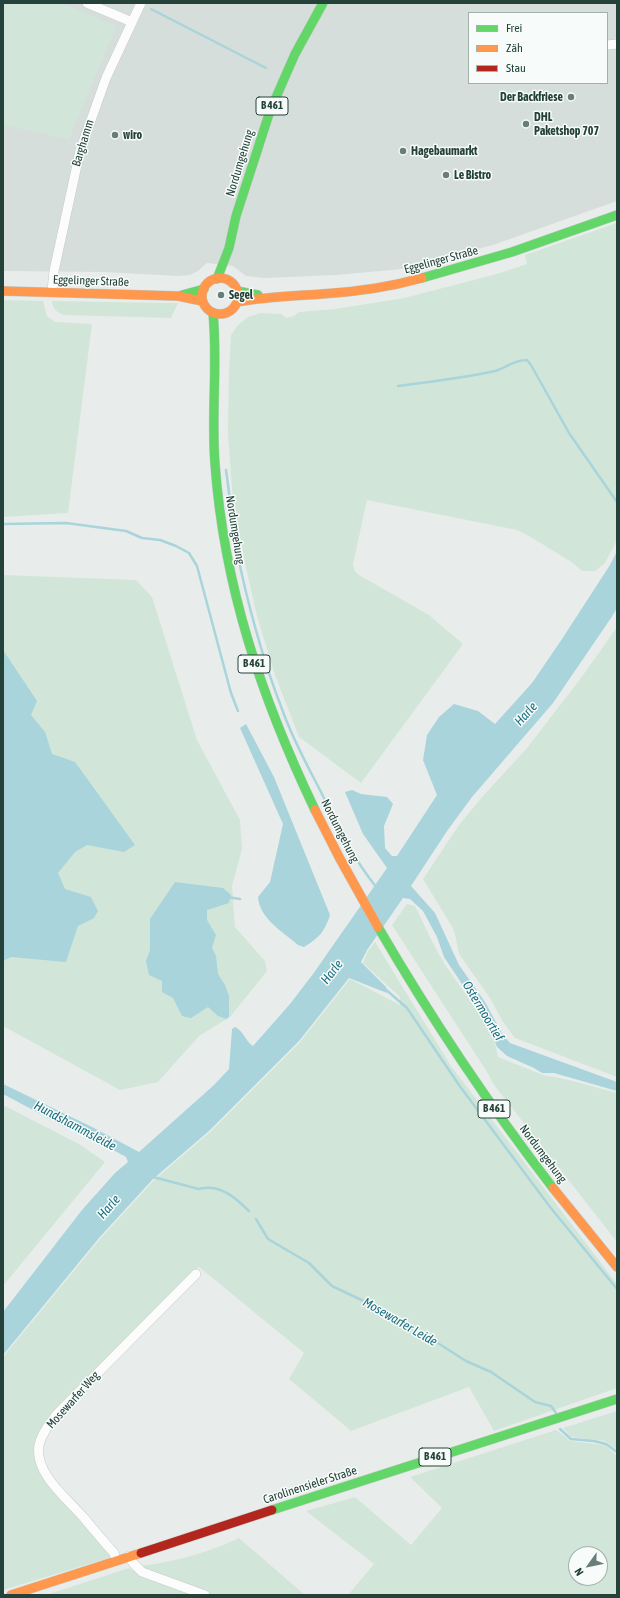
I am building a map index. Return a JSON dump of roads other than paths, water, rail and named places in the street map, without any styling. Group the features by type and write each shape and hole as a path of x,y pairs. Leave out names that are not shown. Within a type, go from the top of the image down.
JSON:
{"main road":[{"name":"Nordumgehung","path":"217,279 229,248 244,189 270,111 295,54 323,3"},
{"name":"Eggelinger Straße","path":"237,302 265,297 323,294 359,290 420,279 512,252 617,215"},
{"name":"Nordumgehung","path":"227,280 229,248"},
{"path":"225,314 213,313 204,305 202,300 204,288 211,281 217,279 227,280 231,283 237,291 237,302"},
{"name":"Eggelinger Straße","path":"178,296 204,288"},
{"name":"Eggelinger Straße","path":"3,291 178,296 202,300"},
{"name":"Eggelinger Straße","path":"237,291 265,297"},
{"name":"Nordumgehung","path":"216,338 225,314 234,307 237,302"},
{"name":"Nordumgehung","path":"213,313 216,338 213,414 217,491 224,544 236,601 249,650 266,700 285,746 328,836 359,895 449,1043 544,1177 617,1267"},
{"name":"Carolinensieler Straße","path":"11,1595 617,1399"}],"street":[{"path":"87,3 132,22"},
{"name":"Barghamm","path":"52,292 54,271 80,151 103,85 141,3"},
{"name":"Mosewarfer Weg","path":"116,1560 114,1553 84,1517 56,1489 45,1472 41,1463 39,1447 42,1436 57,1414 196,1274"},
{"path":"130,1556 133,1563 142,1572 205,1595"}],"water":[{"path":"617,551 617,608 611,618 553,703 472,797 447,831 411,886 435,913 459,965 485,1002 503,1035 510,1043 617,1082 617,1091 554,1073 542,1073 507,1056 497,1047 484,1017 444,957 437,937 423,911 410,899 403,898 367,950 361,962 386,987 387,993 349,978 299,1041 209,1131 153,1179 99,1238 3,1355 3,1312 82,1210 115,1173 128,1162 126,1157 117,1152 65,1127 3,1094 3,1084 92,1127 139,1152 214,1085 229,1069 232,1029 235,1027 243,1033 253,1046 290,1004 313,974 387,868 363,834 345,792 352,790 361,794 387,797 393,804 384,826 385,848 392,856 397,856 437,795 423,760 427,735 439,717 454,704 478,711 495,724 532,683 610,565"},
{"path":"3,650 37,701 31,715 45,732 52,754 75,762 135,845 124,852 87,845 75,852 58,873 65,889 91,897 98,911 94,918 78,926 66,962 11,957 3,961"},
{"path":"246,724 274,777 330,915 321,934 304,947 298,945 279,930 267,918 259,905 258,897 270,882 283,824 240,728"},
{"path":"175,882 223,888 231,895 229,903 207,910 207,920 216,935 212,948 216,956 218,974 225,985 229,996 229,1017 226,1019 218,1016 208,1007 191,1018 182,1016 173,998 162,992 162,981 149,975 146,961 150,950 150,919"}],"waterway":[{"path":"151,9 266,68"},
{"path":"398,386 446,380 495,371 517,361 527,360 569,433 617,502"},
{"path":"226,470 239,562 250,609 270,677 295,741 353,854 377,888"},
{"path":"3,524 66,523 126,531 142,538 160,540 189,553 197,566 231,693 238,711"},
{"path":"227,897 240,899"},
{"path":"384,988 407,1008 459,1085 550,1207 617,1289"},
{"name":"Mosewarfer Leide","path":"153,1177 199,1189 213,1188 220,1190 239,1201 249,1211"},
{"name":"Mosewarfer Leide","path":"256,1219 268,1239 309,1263 332,1286 374,1306 390,1317 433,1340 466,1361 491,1372 535,1402 551,1406 556,1413"},
{"name":"Mosewarfer Leide","path":"560,1429 571,1439 594,1441 606,1444 617,1452"}],"place":[{"name":"Der Backfriese","path":"571,97"},
{"name":"DHL Paketshop 707","path":"526,124"},
{"name":"wiro","path":"115,135"},
{"name":"Hagebaumarkt","path":"403,151"},
{"name":"Le Bistro","path":"446,175"},
{"name":"Segel","path":"221,295"}],"water label":[{"name":"Harle","path":"526,714"},
{"name":"Harle","path":"332,972"},
{"name":"Ostermoortief","path":"483,1011"},
{"name":"Hundshammsleide","path":"75,1126"},
{"name":"Harle","path":"109,1207"}]}
